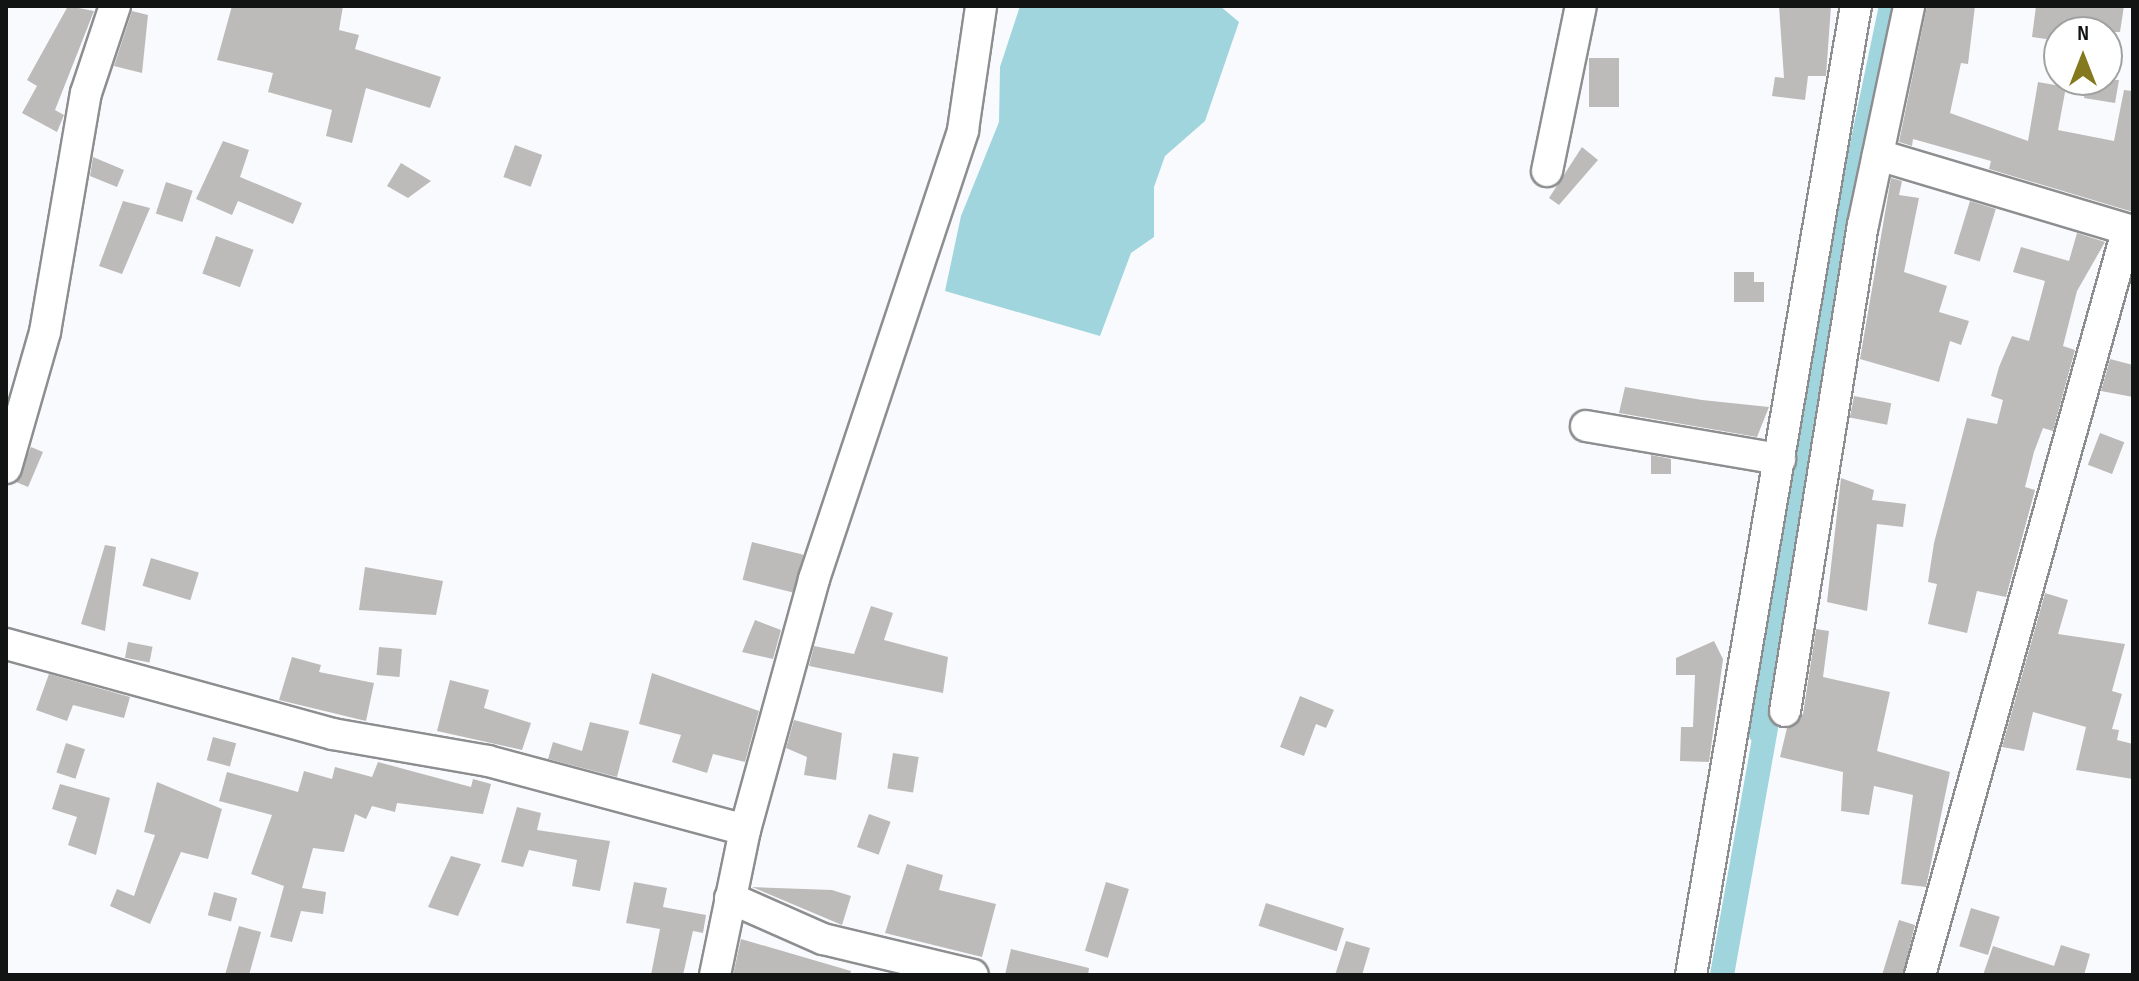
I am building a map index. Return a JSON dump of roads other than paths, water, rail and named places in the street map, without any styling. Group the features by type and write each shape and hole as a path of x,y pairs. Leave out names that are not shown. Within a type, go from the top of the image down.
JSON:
{"street":[{"path":"6,468 45,332 86,93 115,6"},
{"path":"715,975 745,830 814,579 963,130 981,6"},
{"path":"1547,171 1581,6"},
{"path":"1691,975 1856,6"},
{"path":"1785,711 1878,155 1909,6"},
{"path":"1878,155 2130,231 1920,975"},
{"path":"1586,426 1780,459"},
{"path":"6,644 333,734 488,761 745,830"},
{"path":"730,898 823,939 862,943 973,975"}],"water":[{"path":"1020,6 1220,6 1239,22 1205,121 1165,156 1154,187 1154,237 1131,253 1100,336 945,291 961,216 999,122 1000,67"}],"waterway":[{"path":"1760,732 1836,269 1891,6"},
{"path":"1722,975 1768,717"}]}
